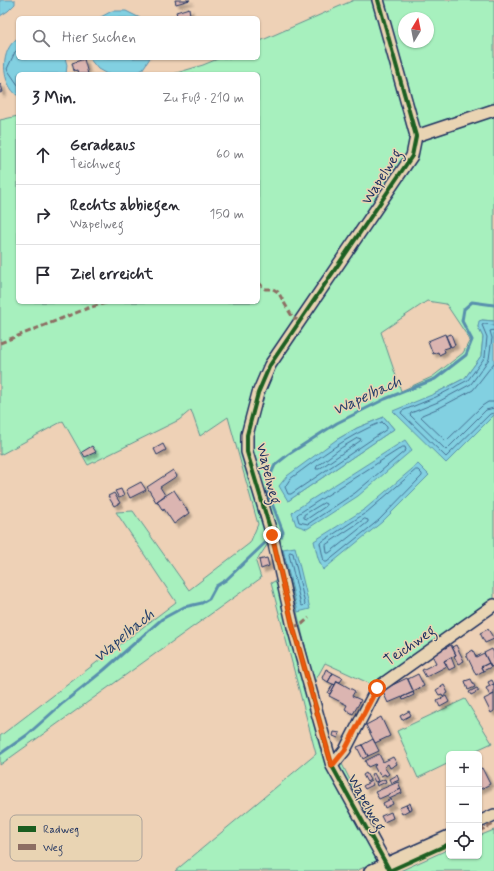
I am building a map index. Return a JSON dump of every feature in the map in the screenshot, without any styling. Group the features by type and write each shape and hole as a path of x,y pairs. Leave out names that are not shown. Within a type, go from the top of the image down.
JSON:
{"street":[{"name":"Wapelweg","path":"378,0 416,136 412,156 270,365 258,393 247,436 247,452 272,535 293,627 332,766 386,864"},
{"path":"416,136 494,110"},
{"name":"Teichweg","path":"332,766 345,750 377,688 494,604"},
{"path":"482,821 494,816"},
{"path":"370,871 446,837"}],"green space":[{"path":"354,0 371,0 373,3 380,0 494,0 494,321 482,320 478,327 483,337 481,356 465,378 434,394 446,463 494,415 494,600 375,686 325,663 314,683 282,549 266,526 267,545 256,562 261,578 0,765 0,736 176,602 116,512 133,511 189,590 250,543 258,524 228,417 200,436 191,410 179,420 88,465 63,421 0,455 0,120 16,116 16,304 260,304 260,72 180,72 215,60 260,60 260,41","holes":["427,301 446,304 470,340 463,353 432,377 401,391 381,332","384,417 394,429 288,501 336,440 357,428"]},
{"path":"277,580 322,749 341,762 388,856 356,871 175,871 316,754 271,583"},
{"path":"465,699 492,743 475,751 446,751 446,764 418,778 397,731"},
{"path":"494,830 494,871 400,871 446,850 446,859 482,859 482,835"}],"water":[{"path":"0,0 15,0 15,4 0,16"},
{"path":"112,11 126,11 136,16 103,16"},
{"path":"16,40 16,60 66,60 66,72 16,72 16,94 8,83 4,66 5,58 12,43"},
{"path":"91,60 149,60 142,70 138,72 103,72 98,69"},
{"path":"479,321 494,321 494,415 446,463 393,411 434,394 465,378 481,356 483,337 478,327"},
{"path":"384,417 394,429 288,501 279,486 287,476 336,440 357,428"},
{"path":"405,440 412,450 358,496 307,529 296,525 292,513 295,510"},
{"path":"418,464 429,475 382,522 323,570 318,558 314,541 365,509"},
{"path":"295,547 310,609 298,612 283,549"}],"building":[{"path":"175,0 190,0 176,4"},
{"path":"189,8 190,15 177,16 176,12"},
{"path":"84,60 87,72 78,72 77,70 74,71 72,63"},
{"path":"0,84 3,92 0,93"},
{"path":"445,334 450,347 444,349 445,352 439,355 438,352 433,354 428,341"},
{"path":"451,334 455,345 451,347 446,336"},
{"path":"163,444 166,450 157,455 154,449"},
{"path":"92,446 96,452 85,457 82,452"},
{"path":"173,470 177,476 160,487 165,495 156,502 147,487"},
{"path":"141,482 146,490 130,498 126,490"},
{"path":"121,489 124,496 119,498 115,491"},
{"path":"174,490 189,513 174,524 157,501"},
{"path":"114,493 120,503 114,506 108,496"},
{"path":"267,558 269,566 261,569 259,560"},
{"path":"488,629 494,639 485,643 480,633"},
{"path":"451,645 456,655 444,661 447,666 426,677 422,670 436,663 432,655"},
{"path":"456,645 464,661 458,664 452,647"},
{"path":"492,649 494,653 494,666 491,667 484,653"},
{"path":"473,650 476,657 484,653 489,663 481,667 483,671 476,675 466,654"},
{"path":"451,657 455,667 449,670 444,661"},
{"path":"489,663 491,667 483,671 481,667"},
{"path":"326,669 333,673 328,682 322,678"},
{"path":"333,673 343,678 340,682 337,681 335,685 328,682"},
{"path":"418,674 424,686 413,691 408,679"},
{"path":"407,678 414,692 388,703 382,690"},
{"path":"471,679 475,687 468,690 465,681"},
{"path":"492,680 494,684 490,686 488,682"},
{"path":"337,681 355,691 352,696 361,700 353,714 345,709 347,705 329,696"},
{"path":"333,684 335,685 330,694 328,693"},
{"path":"494,684 494,694 490,696 486,688"},
{"path":"444,685 448,693 443,696 442,694 439,695 436,690"},
{"path":"477,688 479,691 471,695 469,692"},
{"path":"413,692 414,695 403,700 402,697"},
{"path":"494,694 494,711 491,713 484,699"},
{"path":"446,696 449,702 440,707 437,701"},
{"path":"409,711 411,715 402,720 400,716"},
{"path":"381,717 390,736 375,743 366,725"},
{"path":"334,732 340,733 338,738 333,736"},
{"path":"373,739 379,751 368,756 362,745"},
{"path":"362,745 368,756 363,759 357,747"},
{"path":"379,754 383,762 393,757 397,764 390,768 388,764 384,767 389,774 386,776 385,774 381,776 378,771 377,772 374,766 376,765 375,764 368,767 365,761"},
{"path":"482,768 490,784 482,788"},
{"path":"366,773 370,780 367,782 363,775"},
{"path":"374,773 378,781 375,782 371,774"},
{"path":"397,775 399,780 392,783 390,779"},
{"path":"385,779 386,782 377,786 376,783"},
{"path":"371,781 373,785 365,789 363,786"},
{"path":"398,782 401,789 379,799 375,792"},
{"path":"401,789 402,793 389,799 388,795"},
{"path":"391,799 393,804 385,808 383,803"},
{"path":"410,803 412,809 409,810 406,805"},
{"path":"406,805 409,810 402,814 399,808"},
{"path":"391,812 393,818 384,822 381,816"}],"waterway":[{"name":"Wapelbach","path":"281,537 283,532 268,493 269,478 275,465 289,454 337,423 385,399 435,379 466,355 472,340 462,321 464,309 472,302 494,305"},
{"name":"Wapelbach","path":"0,754 27,735 162,619 184,607 202,603 209,599 216,586 226,580 265,543"}],"marked path":[{"path":"260,284 265,289 273,289 278,292 293,318 300,321"},
{"path":"0,343 88,308 102,304"},
{"path":"293,627 302,624 309,618"},
{"path":"482,830 494,824"}],"cycle path":[{"path":"378,0 416,136 412,156 270,365 258,393 247,435 247,452 272,535 293,627 332,766 390,871"},
{"path":"389,871 446,845"}],"route":[{"path":"272,535 293,627 332,766 345,750 377,688"}]}
